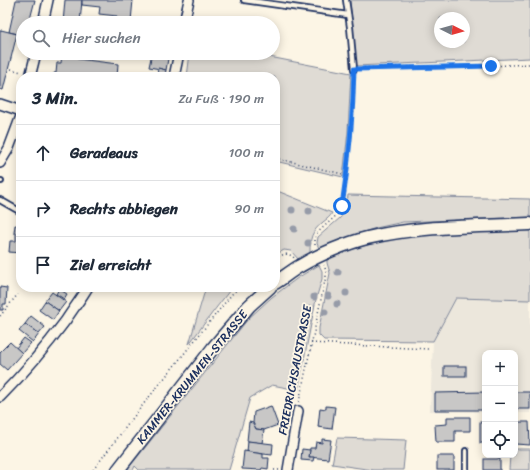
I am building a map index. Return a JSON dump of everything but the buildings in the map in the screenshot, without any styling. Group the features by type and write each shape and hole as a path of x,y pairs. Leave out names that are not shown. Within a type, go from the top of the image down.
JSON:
{"street":[{"path":"45,16 48,0"},
{"path":"186,16 189,0"},
{"path":"31,72 34,60"},
{"path":"175,72 178,60"},
{"path":"0,104 16,109"},
{"path":"0,163 16,128"},
{"path":"280,280 320,256 366,238 390,233 447,228 530,224"},
{"path":"0,397 48,344 85,292"},
{"name":"KAMMER-KRUMMEN-STRASSE","path":"118,470 213,348 249,306 264,292"},
{"name":"FRIEDRICHSAUSTRASSE","path":"288,470 298,410"}],"lane":[{"path":"244,0 348,15"},
{"path":"346,0 354,69"},
{"path":"0,200 16,209"},
{"path":"466,451 466,470"}],"path":[{"path":"316,251 314,244 316,234 341,210 347,174 352,122 354,69 530,64"},
{"path":"280,159 347,174"},
{"path":"280,255 290,254 301,266"},
{"name":"FRIEDRICHSAUSTRASSE","path":"298,410 326,276 323,262"},
{"path":"92,470 234,292"},
{"path":"0,316 18,294"},
{"path":"311,343 428,349"},
{"path":"274,470 279,470"}],"shaded area":[{"path":"350,0 530,0 530,58 356,66"},
{"path":"280,59 351,73 348,132 343,177 280,162 280,72 188,72 189,60"},
{"path":"280,192 332,213 314,232 310,243 310,253 299,260 291,251 284,250 280,252"},
{"path":"348,195 530,199 530,217 403,222 376,228 339,240 319,249 317,243 318,237 346,211"},
{"path":"530,230 530,300 456,298 433,341 324,340 319,335 319,328 330,273 327,258 355,248 391,239 422,235"},
{"path":"319,265 322,271 322,279 316,299 298,390 272,385 250,398 229,470 139,470 135,466 133,470 127,470 248,319 272,297 299,277"},
{"path":"205,292 228,292 189,344"},
{"path":"456,298 530,300 530,413 518,413 518,350 482,350 482,412 430,411 433,341"},
{"path":"337,438 406,440 403,470 373,470 332,464"},
{"path":"518,449 530,449 530,470 509,470 510,458 518,458"}],"route":[{"path":"342,206 351,137 354,100 354,69 491,66"}]}
